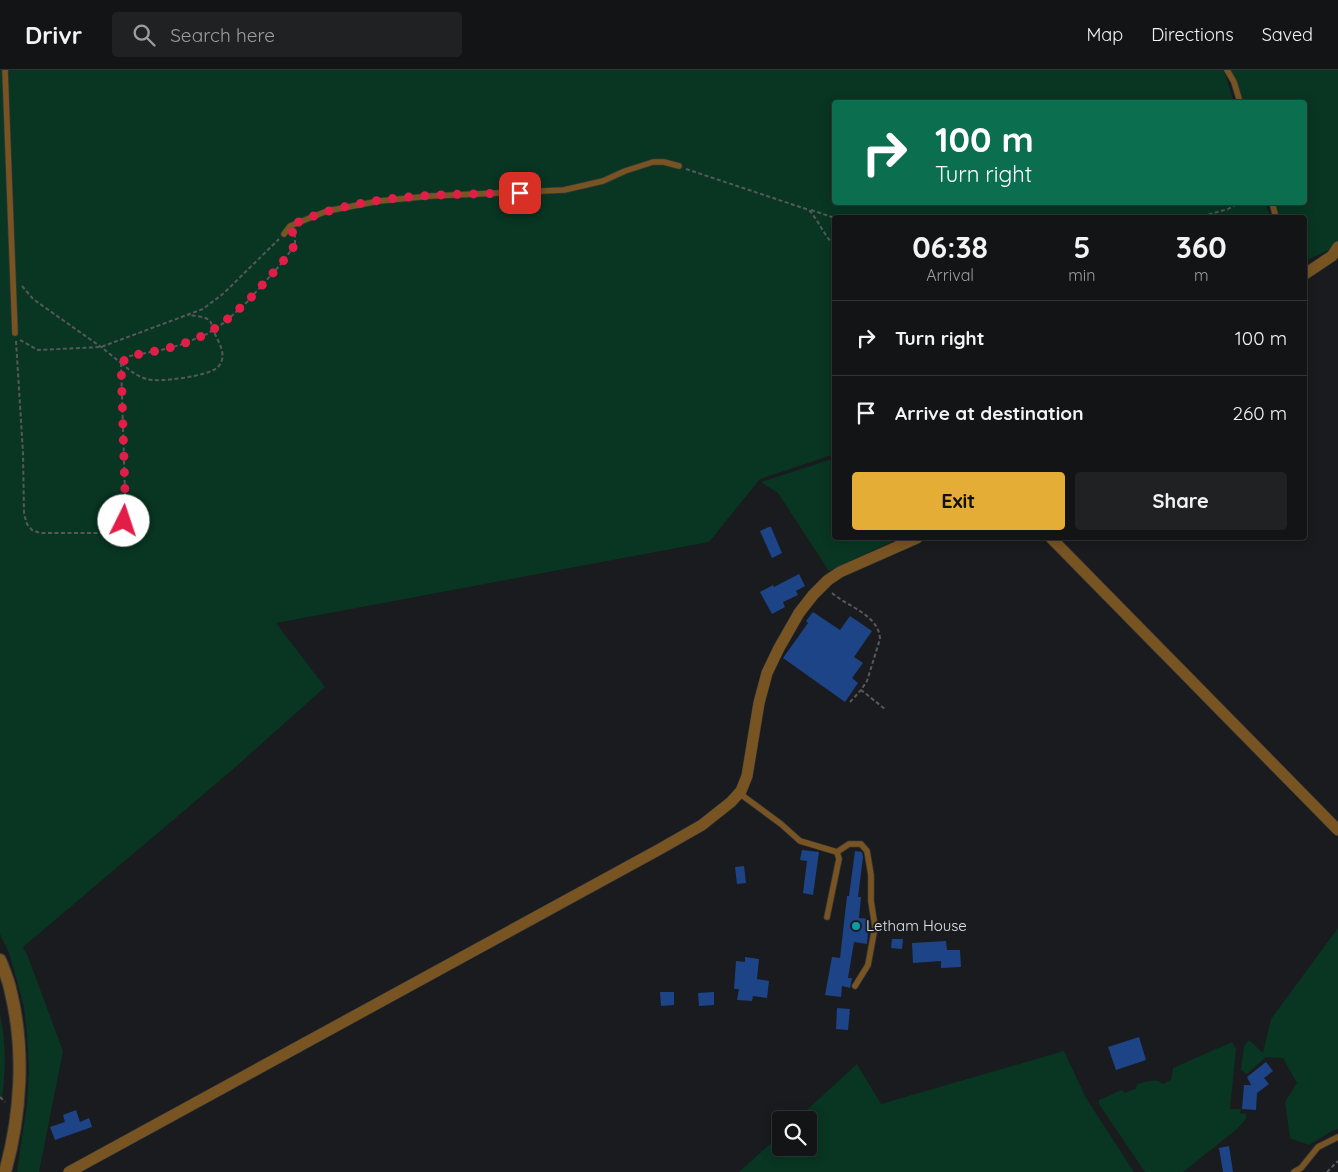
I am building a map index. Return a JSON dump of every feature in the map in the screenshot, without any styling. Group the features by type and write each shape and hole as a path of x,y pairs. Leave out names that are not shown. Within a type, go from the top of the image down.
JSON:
{"street":[{"path":"1307,273 1332,256 1338,247"},
{"path":"69,1172 702,825 731,802 739,793 746,776 759,703 767,673 799,613 823,585 840,572 912,540"},
{"path":"1053,540 1338,830"},
{"path":"0,960 11,992 18,1032 19,1077 14,1135 5,1172"}],"lane":[{"path":"5,70 15,333"},
{"path":"1227,70 1234,82 1239,100"},
{"path":"284,234 290,226 326,211 379,201 430,196 564,190 603,181 625,171 653,162 664,162 679,166"},
{"path":"739,793 781,824 800,841 837,852"},
{"path":"837,852 849,844 861,844 868,851 872,875 871,901 875,927 868,965 855,986"},
{"path":"827,917 839,859 837,852"},
{"path":"1294,1172 1301,1168 1318,1147 1338,1137"}],"path":[{"path":"679,166 832,217"},
{"path":"1207,215 1235,205"},
{"path":"809,210 832,242"},
{"path":"121,363 130,356 180,345 213,330 247,302 281,264 295,245 290,226"},
{"path":"15,333 20,340 38,350 101,347 119,342 203,309 213,303 284,234"},
{"path":"13,278 33,299 101,347 132,373 147,379 161,381 207,373 217,368 222,358 222,350 209,321 200,316 187,315"},
{"path":"15,333 23,453 24,514 27,524 32,530 40,533 107,533 124,521 125,493 121,363"},
{"path":"823,585 841,601 870,618 880,632 880,639 867,681 850,702"},
{"path":"861,690 885,709"},
{"path":"1327,1172 1338,1161"}],"green space":[{"path":"0,70 1224,71 1233,100 832,100 832,205 1266,205 1269,215 832,215 832,455 760,479 709,542 276,623 325,687 231,771 23,947 63,1051 39,1172 17,1172 27,1104 29,1071 27,1034 24,1007 9,953 0,934"},
{"path":"1230,70 1338,70 1338,241 1329,250 1307,260 1307,215 1279,215 1276,205 1307,205 1307,100 1242,100"},
{"path":"832,459 832,540 895,540 829,571 778,493 761,482"},
{"path":"1338,928 1338,1129 1309,1145 1290,1138 1285,1102 1297,1083 1283,1058 1266,1057 1247,1074 1241,1070 1244,1046 1249,1040 1263,1053 1271,1019"},
{"path":"0,1014 5,1056 2,1098 0,1096"},
{"path":"1232,1042 1236,1049 1230,1109 1241,1109 1240,1113 1246,1114 1246,1119 1237,1129 1183,1172 1145,1172 1099,1104 1099,1100 1122,1090 1124,1093 1136,1089 1137,1084 1148,1081 1154,1080 1163,1084 1171,1080 1173,1068"},
{"path":"1064,1051 1086,1098 1134,1172 739,1172 772,1142 772,1156 817,1156 817,1111 806,1111 857,1064 881,1104"}],"building":[{"path":"771,527 782,553 772,558 760,531"},
{"path":"799,574 805,586 796,591 798,595 783,602 785,607 772,614 760,592"},
{"path":"813,612 840,630 850,616 872,631 854,657 863,663 852,678 858,683 845,702 783,658 808,623 806,621"},
{"path":"802,850 819,852 813,895 803,893 807,861 800,860"},
{"path":"855,851 862,852 863,857 858,897 861,897 859,918 869,919 867,944 854,942 848,978 852,978 850,988 842,986 841,997 825,995 832,957 840,958 847,896 849,896"},
{"path":"744,866 746,883 737,884 735,867"},
{"path":"892,939 903,939 902,949 891,948"},
{"path":"946,941 947,950 960,950 961,967 941,968 941,961 913,963 912,943"},
{"path":"745,957 759,959 757,979 769,981 767,998 753,996 752,1001 737,1000 739,989 734,989 736,961 745,962"},
{"path":"660,992 674,992 674,1005 661,1006"},
{"path":"714,992 714,1005 699,1006 698,993"},
{"path":"837,1008 850,1009 848,1030 836,1029"},
{"path":"1139,1037 1146,1060 1116,1070 1108,1047"},
{"path":"1266,1062 1273,1071 1264,1078 1269,1084 1257,1093 1256,1110 1242,1109 1244,1085 1251,1085 1247,1077"},
{"path":"76,1110 80,1122 89,1118 92,1127 55,1140 50,1127 65,1122 63,1115"},
{"path":"1229,1146 1233,1172 1223,1172 1219,1148"}],"place":[{"name":"Letham House","path":"856,926"}],"route":[{"path":"124,521 125,493 121,363 130,356 180,345 207,334 224,322 247,302 281,264 295,245 290,226 307,218 326,211 379,201 430,196 520,193"}]}
